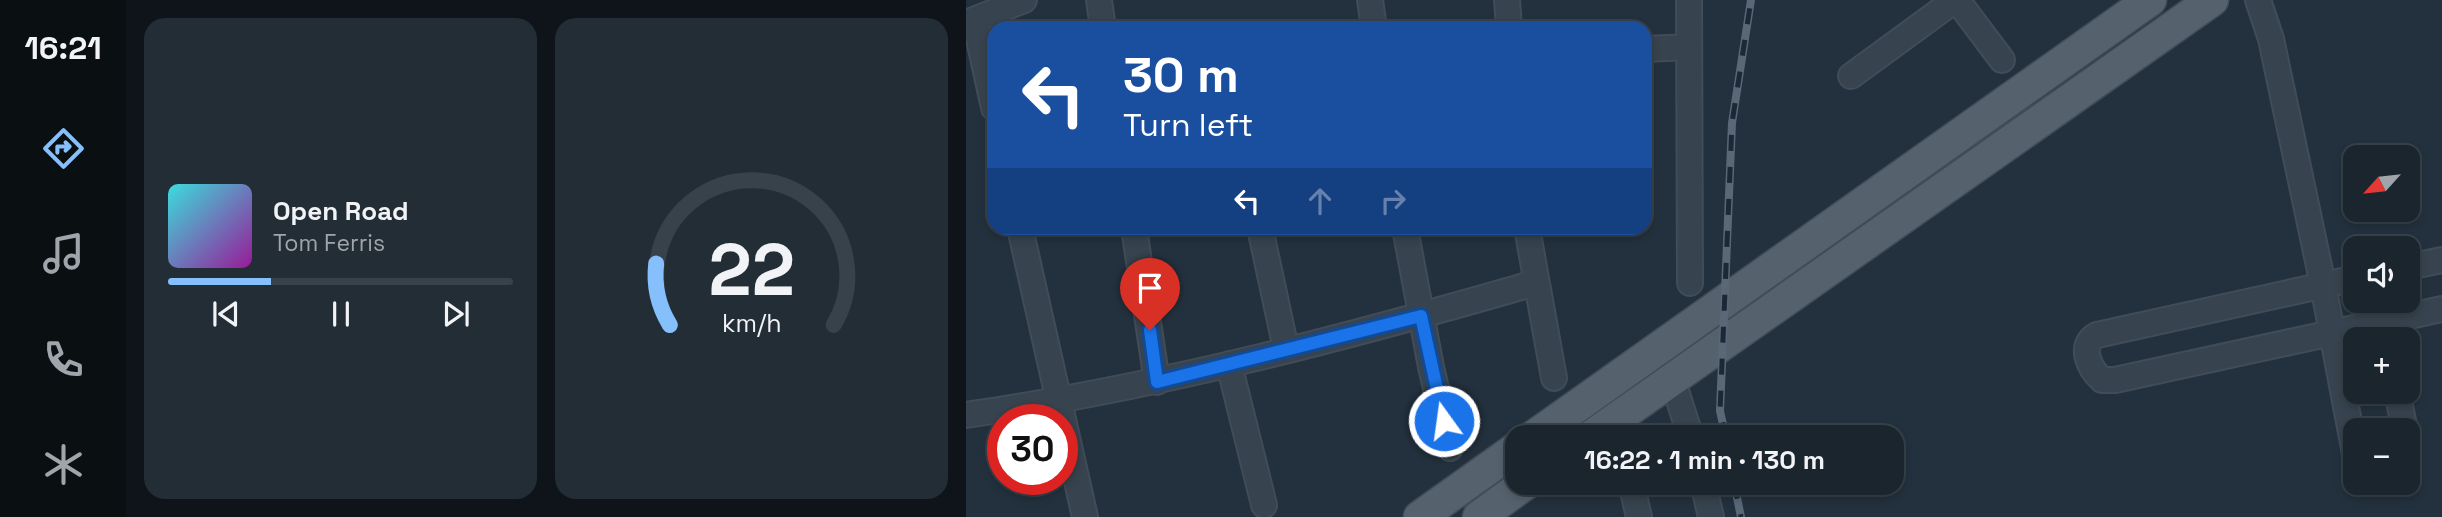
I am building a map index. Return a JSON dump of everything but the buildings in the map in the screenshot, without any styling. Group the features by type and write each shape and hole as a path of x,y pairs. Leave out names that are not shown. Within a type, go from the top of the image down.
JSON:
{"main road":[{"path":"1550,425 2150,0"},
{"path":"1607,425 2212,0"},
{"path":"1420,517 1505,457"},
{"path":"1479,517 1509,495"}],"street":[{"path":"987,83 970,22 1024,0"},
{"path":"1099,0 1102,21"},
{"path":"1370,0 1373,21"},
{"path":"1507,0 1508,21"},
{"path":"1689,0 1690,282"},
{"path":"1851,76 1956,0 2002,60"},
{"path":"2258,0 2271,39 2348,418"},
{"path":"1652,49 1689,47"},
{"path":"1022,235 1085,517"},
{"path":"1135,235 1157,382"},
{"path":"1262,235 1286,349"},
{"path":"1406,235 1450,448"},
{"path":"1528,235 1554,378"},
{"path":"2420,265 2442,260"},
{"path":"2343,281 2097,335 2090,339 2086,346 2094,373 2102,380 2115,380 2343,333"},
{"path":"966,415 1059,402 1157,382 1421,316 1535,283"},
{"path":"2394,327 2442,309"},
{"path":"1229,364 1264,505"},
{"path":"1672,378 1687,425"},
{"path":"1634,495 1639,517"},
{"path":"1706,495 1711,517"}],"railway":[{"path":"1723,425 1720,411 1732,123 1751,0"},
{"path":"1736,495 1741,517"}],"route":[{"path":"1150,330 1157,382 1421,316 1444,421"}]}
